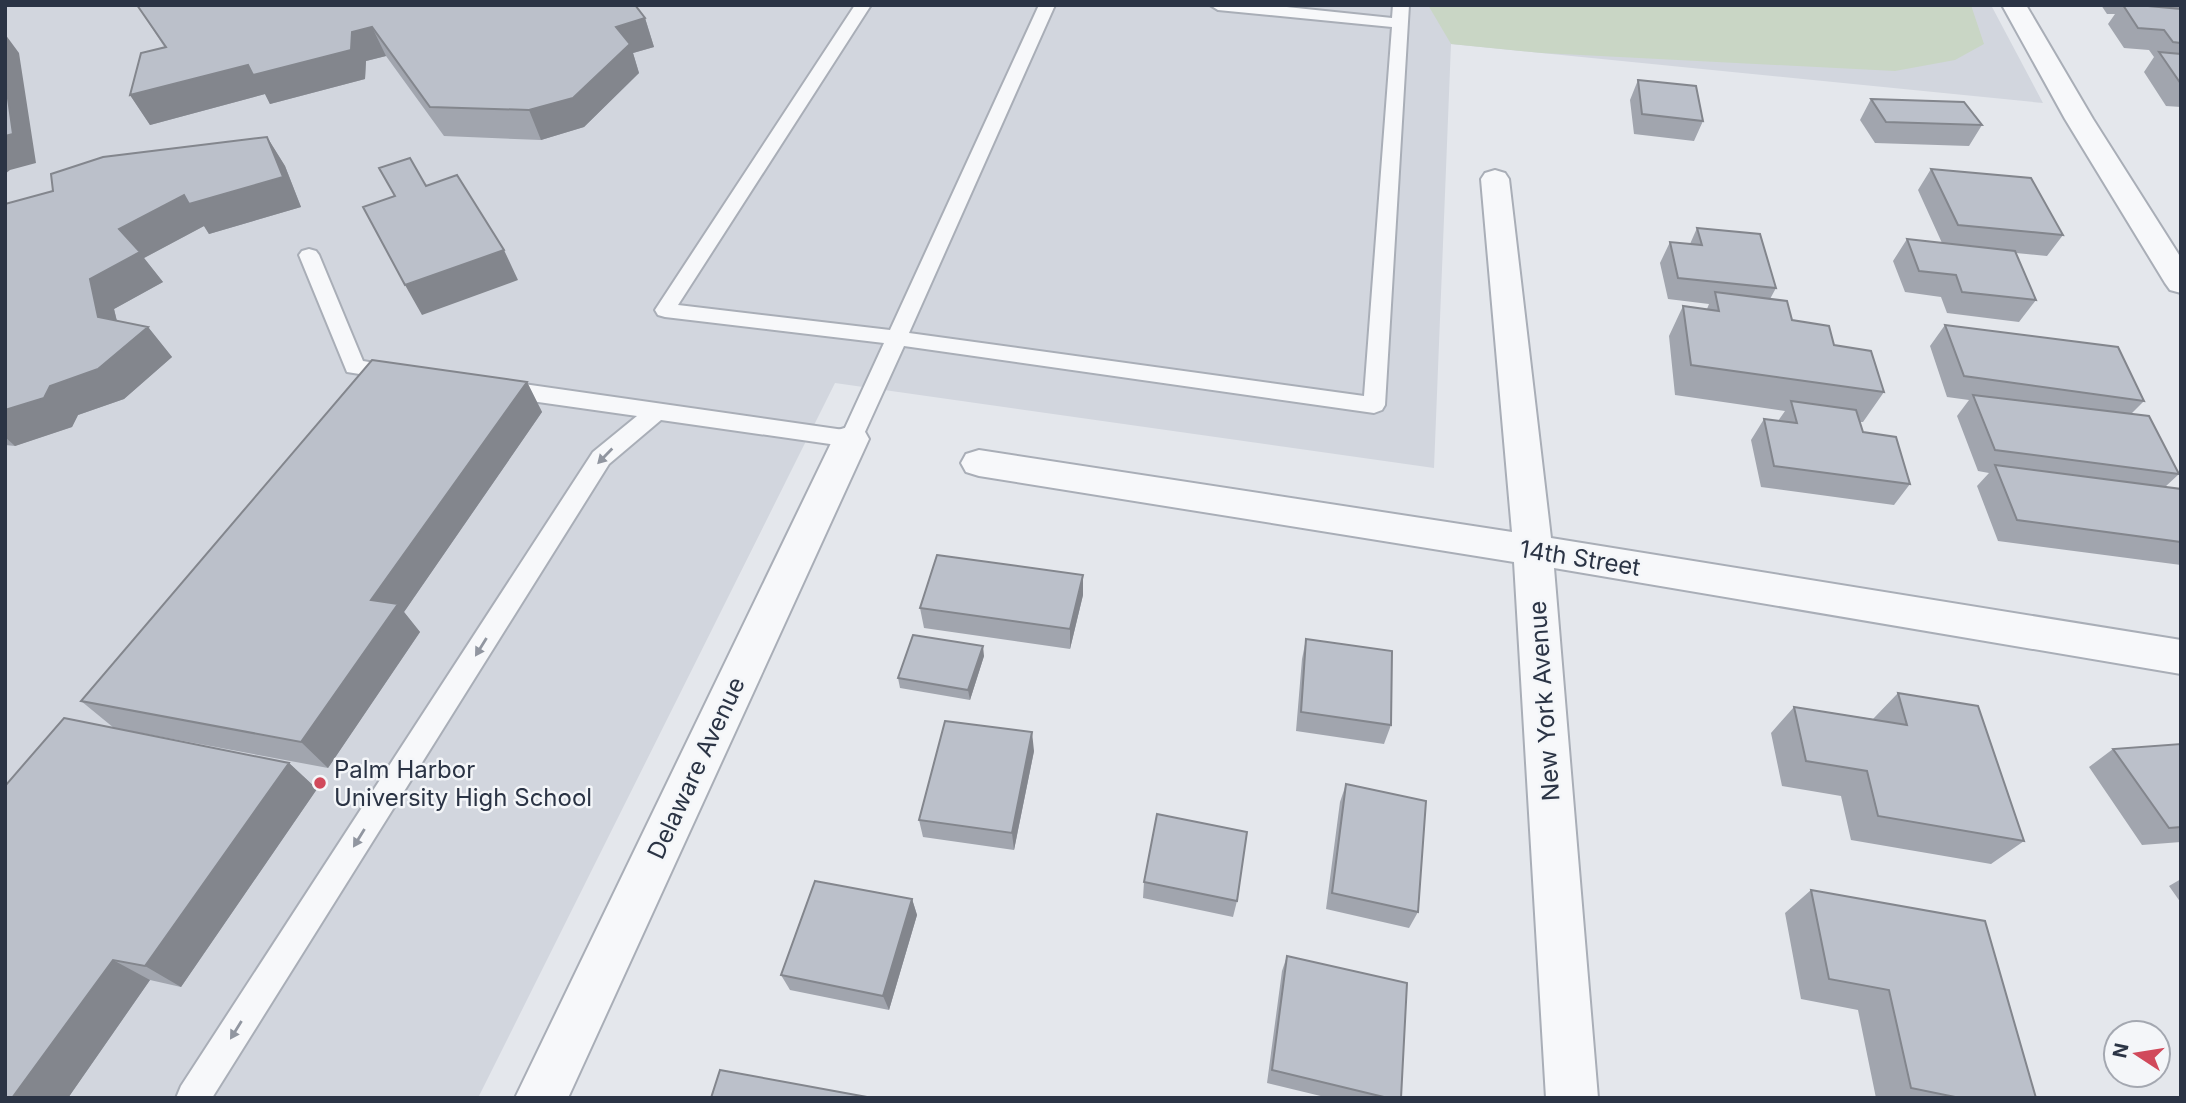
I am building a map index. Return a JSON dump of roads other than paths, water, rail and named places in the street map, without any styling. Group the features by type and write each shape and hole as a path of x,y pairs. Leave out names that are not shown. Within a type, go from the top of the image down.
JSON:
{"street":[{"path":"2014,5 2079,119 2181,283"},
{"name":"New York Avenue","path":"1495,179 1533,550 1573,1098"},
{"name":"Delaware Avenue","path":"541,1098 851,439"},
{"name":"14th Street","path":"979,463 1533,550 2181,657"}],"lane":[{"path":"863,5 665,310 896,338 1374,405 1401,14 1218,5"},
{"path":"483,386 851,439 1047,5"},
{"path":"309,255 355,367 414,376"},
{"path":"194,1098 601,458 656,412"}],"place":[{"name":"Palm Harbor University High School","path":"320,783"}]}
